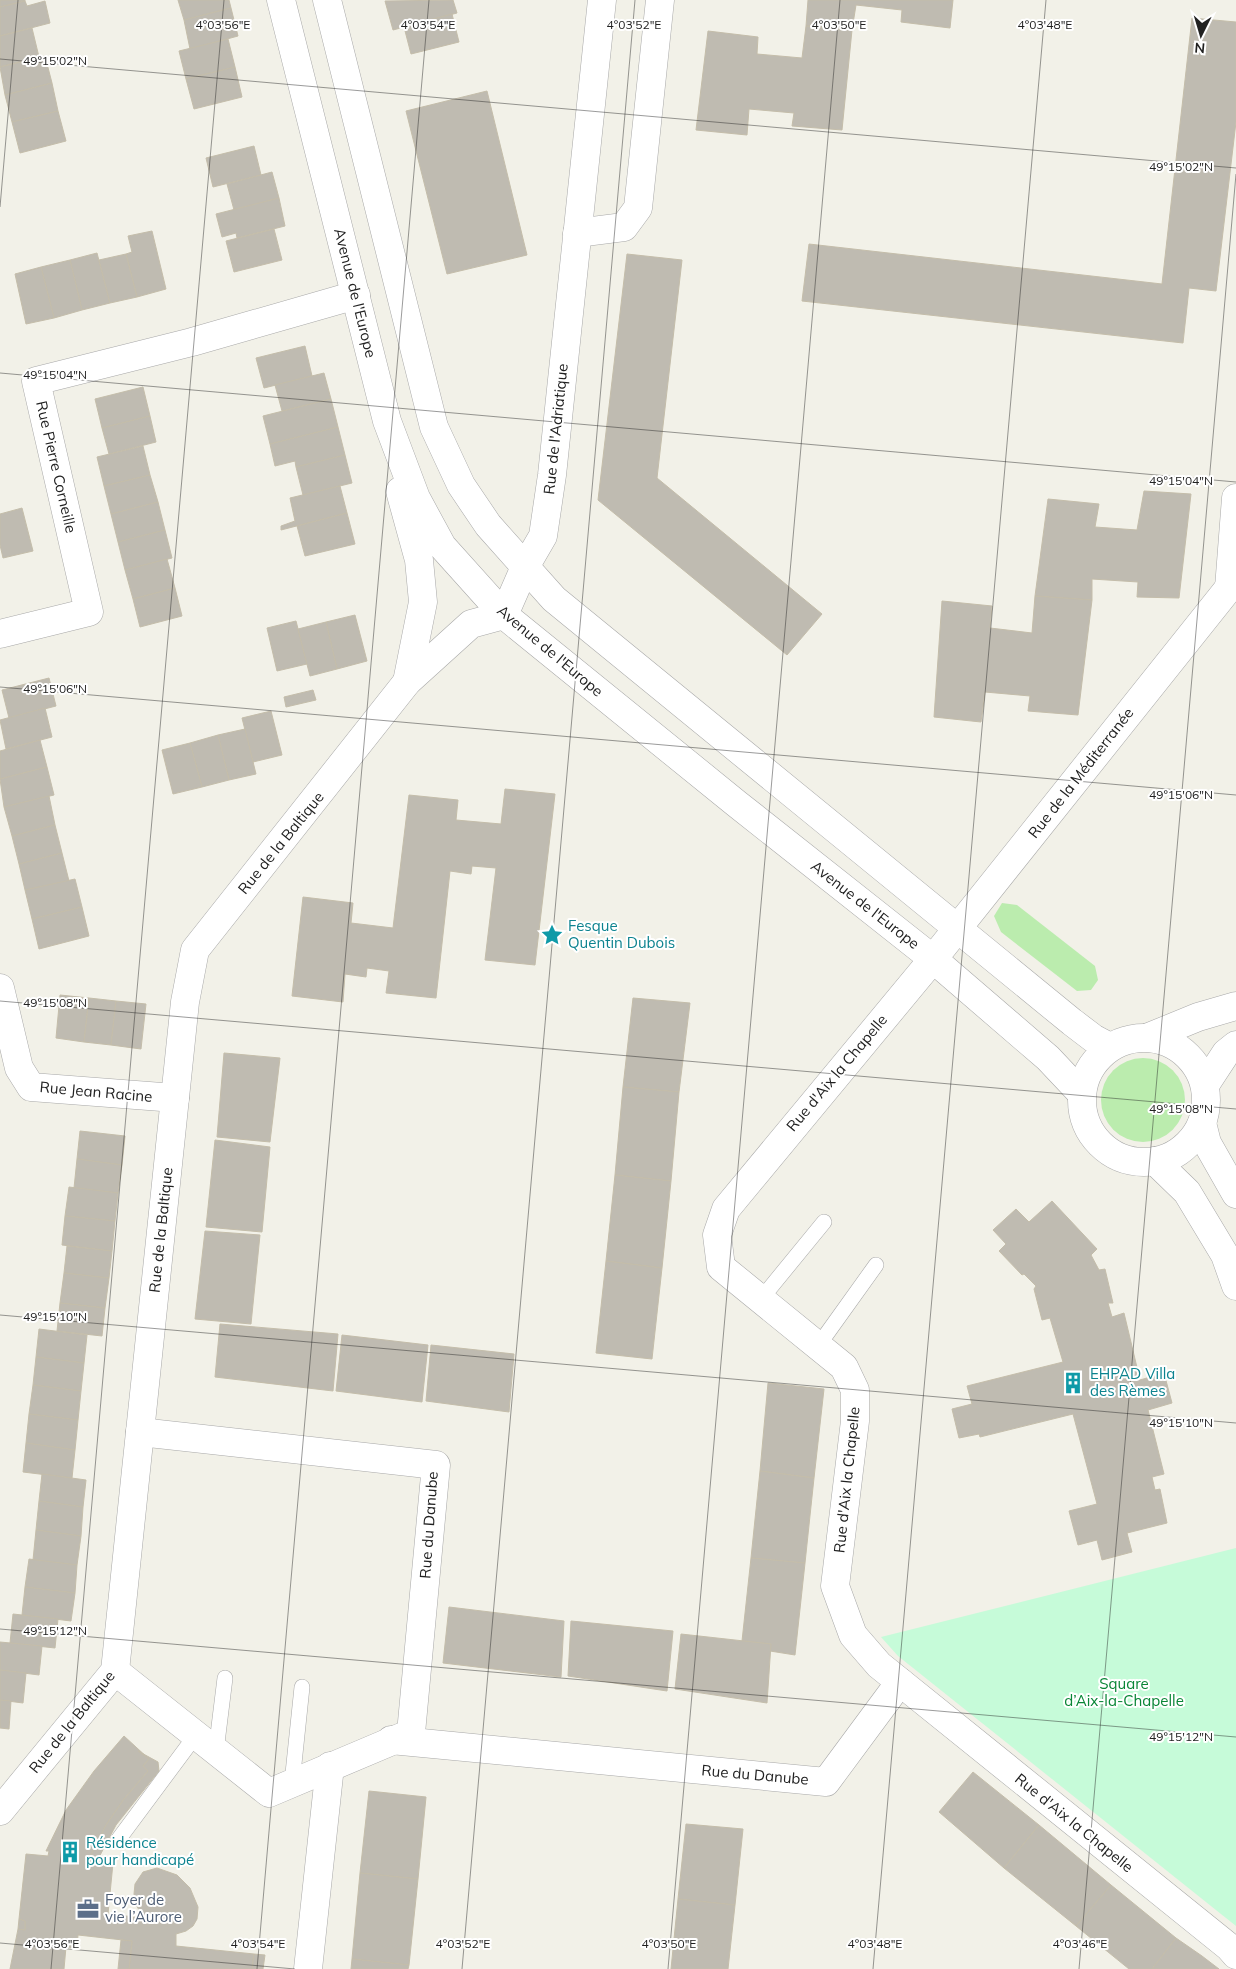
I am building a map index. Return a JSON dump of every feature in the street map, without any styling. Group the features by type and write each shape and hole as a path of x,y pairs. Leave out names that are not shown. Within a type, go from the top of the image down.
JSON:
{"street":[{"name":"Avenue de l'Europe","path":"281,0 387,421 416,498 442,546 504,615 736,804 933,959 1048,1058 1081,1093"},
{"path":"327,0 434,426 461,486 488,525 561,605 1072,1022 1093,1038 1110,1047"},
{"name":"Rue de l'Adriatique","path":"504,615 525,567 543,536 552,475 602,0"},
{"path":"577,233 624,227 638,208 660,0"},
{"name":"Rue Pierre Corneille","path":"0,634 88,612 36,381 192,342 356,295"},
{"name":"Rue de la Baltique","path":"387,421 401,497 419,560 423,602 407,682"},
{"name":"Rue de la Méditerranée","path":"933,959 1232,583 1236,498"},
{"name":"Rue de la Baltique","path":"0,1811 115,1671 185,1002 195,950 407,682 471,624 504,615"},
{"name":"Rue d'Aix la Chapelle","path":"933,959 726,1209 717,1235 721,1266 844,1367 856,1390 855,1421 835,1586 853,1635 879,1665 1230,1947 1236,1955"},
{"name":"Rue Jean Racine","path":"0,988 19,1068 31,1087 175,1098"},
{"path":"1148,1037 1168,1042 1184,1052 1197,1067 1205,1085 1206,1100 1202,1123 1196,1134 1178,1152 1156,1161 1132,1161 1110,1153 1101,1146 1083,1116 1081,1093 1090,1067 1110,1047 1122,1040 1148,1037 1198,1017 1236,1006"},
{"path":"1205,1085 1220,1061 1236,1045"},
{"path":"1202,1123 1207,1144 1236,1194"},
{"path":"1156,1161 1187,1192 1225,1255 1236,1286"},
{"name":"Rue du Danube","path":"140,1432 436,1465 411,1733 403,1741"},
{"name":"Rue du Danube","path":"115,1671 269,1793 330,1766 403,1741 826,1782 900,1682"},
{"path":"308,1969 330,1766"}],"lane":[{"path":"760,1299 824,1222"},
{"path":"818,1346 876,1265"},
{"path":"118,1840 206,1743 225,1678"},
{"path":"292,1784 302,1687"}],"green space":[{"path":"1002,903 1017,905 1095,966 1098,980 1091,990 1077,991 1001,932 994,916"},
{"path":"1135,1058 1151,1058 1167,1065 1178,1076 1185,1092 1182,1116 1173,1130 1167,1135 1151,1142 1135,1142 1119,1135 1108,1124 1101,1108 1101,1092 1108,1076 1119,1065"},
{"name":"Square d’Aix-la-Chapelle","path":"1236,1548 1236,1926 898,1656 881,1637"}],"building":[{"path":"0,0 25,0 25,1 0,7"},
{"path":"178,0 229,0 231,8 184,20"},
{"path":"453,0 457,13 393,30 385,1"},
{"path":"808,0 953,0 950,28 901,22 902,10 856,5 852,30 806,26"},
{"path":"25,1 27,6 45,1 50,23 0,36 0,7"},
{"path":"231,8 238,36 190,49 184,20"},
{"path":"452,14 459,42 411,54 404,27"},
{"path":"1192,18 1236,22 1236,122 1216,291 1189,288 1183,343 802,301 809,244 1162,284"},
{"path":"806,26 852,30 842,130 792,126 794,113 749,109 747,135 696,130 708,31 758,37 757,54 802,58"},
{"path":"32,28 39,57 0,67 0,36"},
{"path":"228,39 235,67 186,79 179,51"},
{"path":"45,56 52,83 5,95 0,67"},
{"path":"235,67 242,97 194,109 186,79"},
{"path":"52,83 58,111 12,122 5,95"},
{"path":"487,91 527,255 447,274 406,111"},
{"path":"58,111 66,141 20,153 12,122"},
{"path":"254,146 261,175 213,187 206,158"},
{"path":"272,172 279,198 234,210 227,184"},
{"path":"279,198 285,226 237,238 236,233 222,237 216,214"},
{"path":"274,229 282,260 234,272 226,241"},
{"path":"152,231 166,289 137,297 126,254 132,252 128,236"},
{"path":"97,253 110,303 82,310 70,260"},
{"path":"126,254 137,297 110,303 99,260"},
{"path":"627,254 682,260 657,478 822,614 787,655 598,500"},
{"path":"70,260 82,310 54,318 41,267"},
{"path":"41,267 54,318 26,324 15,274"},
{"path":"305,346 312,376 264,388 256,358"},
{"path":"324,373 331,399 282,411 275,385"},
{"path":"143,387 150,416 102,428 95,399"},
{"path":"331,399 338,427 270,444 263,416"},
{"path":"150,416 156,442 109,454 102,428"},
{"path":"338,427 345,455 296,467 295,461 275,466 270,444"},
{"path":"143,446 150,475 104,486 97,457"},
{"path":"345,455 352,483 303,495 296,467"},
{"path":"150,475 158,502 111,514 104,486"},
{"path":"340,486 347,513 281,530 281,526 295,521 290,498"},
{"path":"1144,491 1191,494 1179,598 1137,597 1138,582 1092,579 1092,600 1035,596 1048,499 1099,504 1095,527 1137,530"},
{"path":"158,502 165,530 118,542 111,514"},
{"path":"22,508 33,551 3,558 0,545 0,514"},
{"path":"347,513 355,544 305,556 297,526"},
{"path":"165,530 172,558 125,570 118,542"},
{"path":"167,559 175,588 133,599 125,570"},
{"path":"175,588 182,616 140,627 133,599"},
{"path":"1035,596 1092,600 1078,715 1028,711 1030,696 985,692 981,722 934,717 942,601 992,606 990,628 1032,633"},
{"path":"355,615 367,661 337,669 326,622"},
{"path":"296,621 307,664 277,671 267,628"},
{"path":"326,622 337,669 310,676 298,629"},
{"path":"49,678 56,706 9,718 2,690"},
{"path":"313,690 316,700 286,707 284,697"},
{"path":"45,708 52,737 6,749 0,720"},
{"path":"271,711 282,755 253,762 242,718"},
{"path":"245,729 256,774 229,780 218,735"},
{"path":"218,735 229,780 202,787 190,743"},
{"path":"40,740 47,767 0,779 0,751"},
{"path":"190,743 202,787 173,794 162,750"},
{"path":"47,767 54,795 4,807 0,779"},
{"path":"505,789 555,794 535,965 485,960 496,868 472,866 471,874 450,871 436,998 386,993 389,971 367,968 366,977 345,974 343,1002 292,996 303,897 353,903 351,923 393,928 409,795 458,800 456,820 501,824"},
{"path":"49,796 55,825 12,836 4,807"},
{"path":"55,825 62,853 19,864 12,836"},
{"path":"62,853 69,881 25,890 19,864"},
{"path":"75,879 82,907 32,919 25,890"},
{"path":"82,907 89,936 39,949 32,919"},
{"path":"60,995 89,998 84,1042 56,1038"},
{"path":"89,998 116,1001 111,1045 84,1042"},
{"path":"633,998 690,1003 679,1092 623,1087"},
{"path":"116,1001 146,1004 141,1049 111,1045"},
{"path":"224,1053 280,1058 270,1142 217,1137"},
{"path":"623,1087 679,1092 671,1181 615,1175"},
{"path":"80,1131 125,1136 122,1165 77,1159"},
{"path":"215,1140 270,1147 262,1232 206,1227"},
{"path":"77,1159 122,1165 118,1193 74,1188"},
{"path":"615,1175 671,1181 662,1268 606,1261"},
{"path":"69,1187 118,1193 115,1221 65,1216"},
{"name":"EHPAD Villa des Rèmes","path":"1052,1201 1097,1249 1091,1255 1099,1270 1105,1269 1113,1303 1108,1303 1112,1317 1124,1313 1140,1380 1164,1373 1172,1403 1148,1410 1164,1474 1152,1477 1155,1490 1160,1489 1167,1523 1127,1533 1132,1552 1102,1560 1097,1540 1078,1545 1069,1511 1097,1504 1073,1414 980,1437 979,1434 959,1438 952,1409 972,1404 967,1386 1063,1362 1050,1318 1042,1320 1034,1289 1036,1286 1024,1274 1022,1275 999,1251 1006,1244 993,1230 1016,1209 1029,1222"},
{"path":"65,1216 115,1221 112,1251 62,1245"},
{"path":"205,1231 260,1235 251,1324 195,1319"},
{"path":"67,1246 112,1251 109,1278 64,1273"},
{"path":"606,1261 662,1268 652,1359 596,1353"},
{"path":"64,1273 109,1278 105,1308 60,1303"},
{"path":"60,1303 105,1308 102,1336 57,1331"},
{"path":"220,1324 338,1334 333,1391 215,1377"},
{"path":"39,1329 87,1335 84,1363 36,1357"},
{"path":"342,1335 428,1345 422,1402 336,1391"},
{"path":"431,1345 514,1354 509,1412 426,1401"},
{"path":"36,1357 84,1363 81,1391 33,1385"},
{"path":"768,1383 824,1389 814,1478 760,1471"},
{"path":"33,1385 81,1391 78,1420 29,1414"},
{"path":"29,1414 78,1420 75,1450 26,1443"},
{"path":"26,1443 75,1450 72,1478 23,1472"},
{"path":"760,1471 814,1478 805,1563 751,1558"},
{"path":"42,1474 86,1480 83,1507 39,1501"},
{"path":"39,1501 83,1507 81,1536 36,1530"},
{"path":"36,1530 81,1536 77,1565 33,1560"},
{"path":"751,1558 805,1563 795,1655 770,1651 771,1644 742,1641"},
{"path":"29,1559 77,1565 75,1593 25,1587"},
{"path":"25,1587 75,1593 71,1621 22,1615"},
{"path":"449,1607 564,1621 561,1677 443,1663"},
{"path":"13,1614 58,1619 55,1648 10,1643"},
{"path":"571,1621 673,1631 667,1691 568,1676"},
{"path":"681,1634 771,1644 767,1703 675,1689"},
{"path":"0,1642 42,1646 39,1675 0,1670"},
{"path":"0,1670 26,1673 23,1703 0,1700"},
{"path":"0,1700 11,1701 9,1729 0,1728"},
{"name":"Résidence pour handicapé","path":"124,1736 149,1759 143,1766 148,1771 124,1799 106,1825 88,1861 113,1863 108,1914 144,1918 136,1905 134,1894 135,1884 143,1872 157,1868 177,1875 190,1888 198,1907 197,1919 193,1926 186,1931 176,1934 176,1946 254,1954 252,1969 129,1969 132,1941 78,1935 77,1948 66,1947 64,1969 10,1969 18,1929 25,1930 25,1921 19,1919 26,1854 48,1856 49,1851 46,1851 66,1810 94,1771"},
{"path":"138,1751 158,1762 159,1771 116,1825 97,1861 88,1861 106,1825 124,1799 148,1771 143,1766 149,1759"},
{"path":"973,1772 1039,1825 1004,1868 939,1812"},
{"path":"369,1791 426,1797 418,1879 360,1873"},
{"path":"686,1824 743,1829 735,1905 678,1899"},
{"path":"1039,1825 1111,1885 1076,1926 1004,1868"},
{"path":"360,1873 418,1879 409,1965 352,1959"},
{"path":"1111,1885 1176,1938 1152,1969 1129,1969 1076,1926"},
{"path":"678,1899 735,1905 728,1969 671,1969"},
{"path":"19,1919 25,1921 25,1930 18,1929"},
{"path":"1176,1938 1202,1956 1219,1969 1152,1969"},
{"path":"121,1940 132,1941 129,1969 118,1969"},
{"path":"254,1954 265,1955 263,1969 252,1969"},
{"path":"352,1959 409,1965 408,1969 351,1969"}],"place":[{"name":"Fesque Quentin Dubois","path":"552,935"},
{"name":"EHPAD Villa des Rèmes","path":"1073,1383"},
{"name":"Résidence pour handicapé","path":"70,1852"},
{"name":"Foyer de vie l’Aurore","path":"88,1909"}]}
